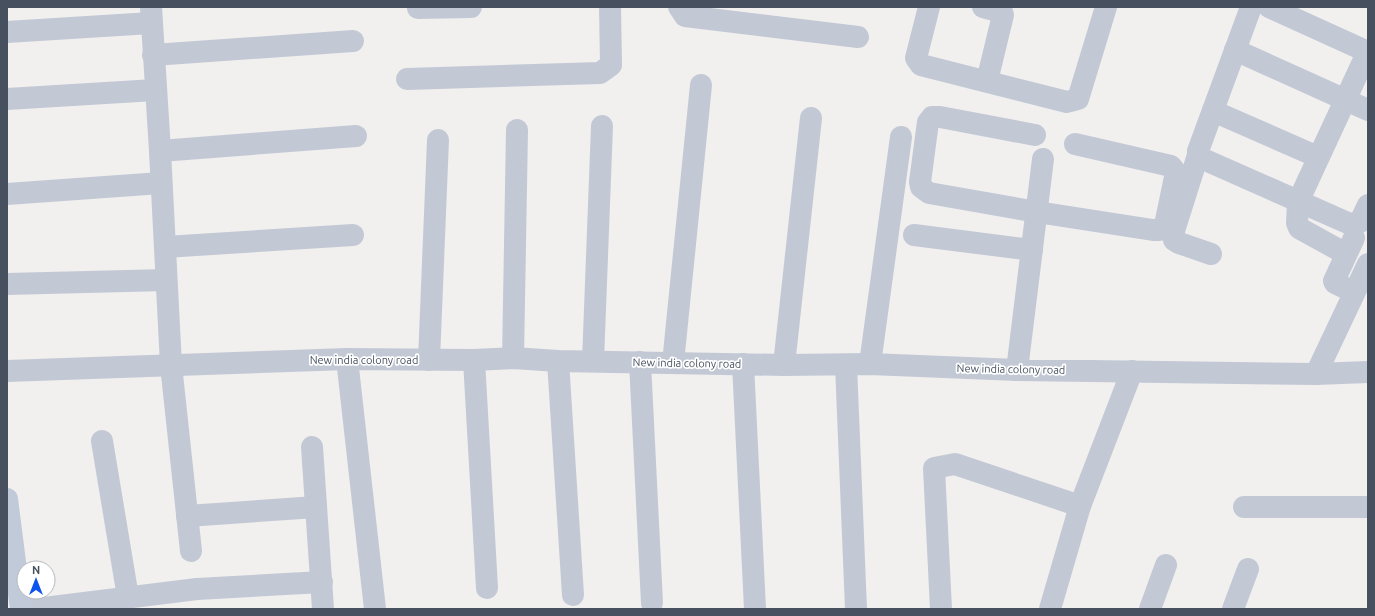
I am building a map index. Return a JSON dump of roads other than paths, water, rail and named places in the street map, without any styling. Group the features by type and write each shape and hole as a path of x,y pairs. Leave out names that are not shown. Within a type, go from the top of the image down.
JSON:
{"main road":[{"path":"7,499 10,544 21,609"}],"street":[{"path":"418,8 471,7"},
{"path":"406,79 600,73 611,65 610,7"},
{"path":"679,7 685,16 858,37"},
{"path":"929,7 916,58 918,62 1067,102 1078,99 1106,7"},
{"path":"984,7 1002,12 1003,15 987,81"},
{"path":"1211,254 1179,243 1174,240 1173,234 1213,111 1251,7"},
{"path":"1269,7 1368,52 1344,100 1298,202 1297,223 1299,228 1350,246 1334,281 1335,284 1354,292"},
{"path":"7,32 151,15 160,151 171,365 191,551"},
{"path":"153,55 353,41"},
{"path":"1235,50 1368,110"},
{"path":"673,363 701,85"},
{"path":"7,99 155,90"},
{"path":"1213,111 1318,157"},
{"path":"1035,135 940,117 932,117 928,122 920,188 929,193 1153,230 1159,230 1165,225 1175,177 1175,171 1171,166 1075,144"},
{"path":"784,365 811,118"},
{"path":"593,361 602,126"},
{"path":"513,358 517,130"},
{"path":"160,151 356,136"},
{"path":"870,364 901,138"},
{"path":"429,360 438,140"},
{"path":"1198,155 1200,158 1350,224 1360,222 1368,205"},
{"path":"1017,370 1043,159"},
{"path":"7,194 161,183"},
{"path":"165,247 353,235"},
{"path":"914,235 1032,250"},
{"path":"1316,374 1368,264"},
{"path":"7,284 166,280"},
{"name":"New india colony road","path":"7,371 347,359 474,360 513,358 558,361 784,365 870,364 1017,370 1316,374 1368,372"},
{"path":"347,359 374,609"},
{"path":"474,360 487,588"},
{"path":"558,361 573,595"},
{"path":"640,362 652,603"},
{"path":"743,364 755,609"},
{"path":"846,365 856,609"},
{"path":"1050,609 1080,506 1132,371"},
{"path":"102,441 140,600"},
{"path":"312,447 323,609"},
{"path":"942,609 934,468 955,464 1080,506"},
{"path":"1244,508 1368,507"},
{"path":"187,516 316,508"},
{"path":"1150,609 1166,565"},
{"path":"1233,609 1248,569"},
{"path":"36,609 140,600 197,589 322,582"}]}
